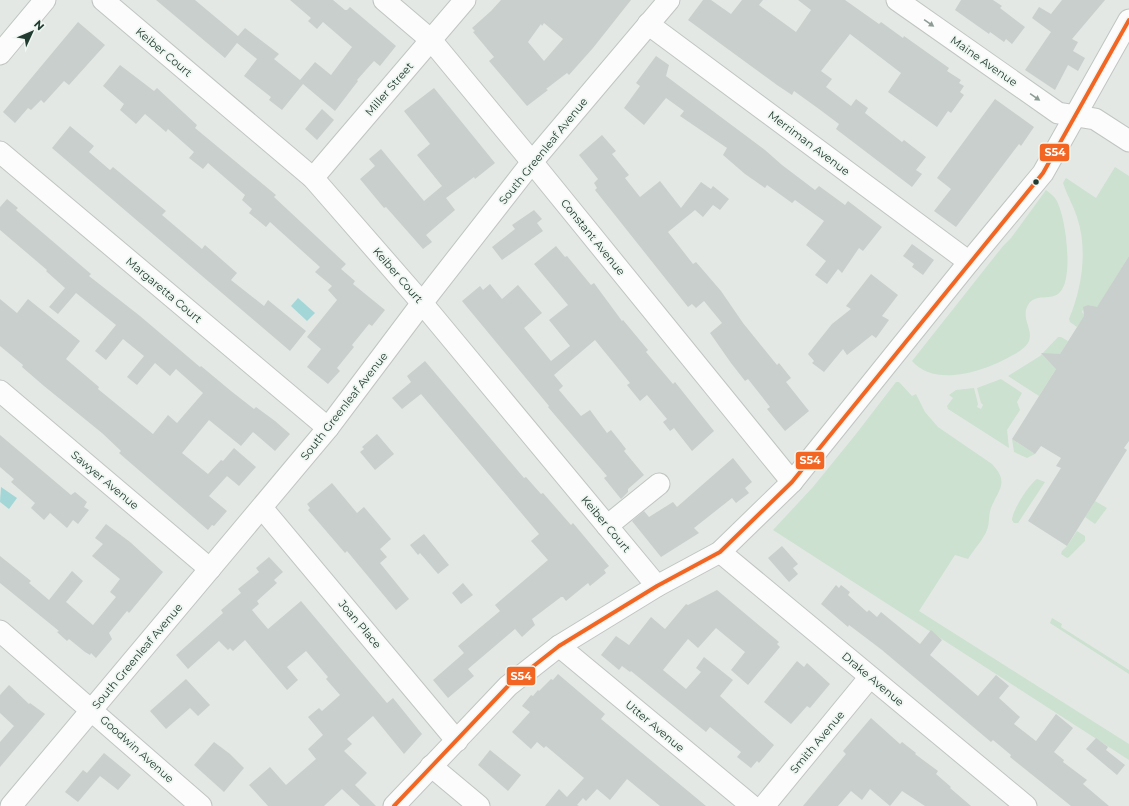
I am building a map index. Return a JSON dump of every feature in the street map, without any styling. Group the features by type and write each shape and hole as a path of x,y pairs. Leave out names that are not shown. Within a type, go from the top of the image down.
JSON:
{"street":[{"path":"0,54 45,0"},
{"name":"Keiber Court","path":"103,0 313,178 422,303 657,586"},
{"name":"Constant Avenue","path":"384,0 431,40 792,482"},
{"name":"Miller Street","path":"313,178 465,0"},
{"name":"South Greenleaf Avenue","path":"10,806 328,428 422,303 532,162 669,0"},
{"name":"Maine Avenue","path":"897,0 1058,112 1095,119 1129,141"},
{"path":"394,806 508,686 559,646 657,586 720,552 792,482 969,262 1043,173 1129,20"},
{"name":"Merriman Avenue","path":"648,24 969,262"},
{"name":"Margaretta Court","path":"0,152 328,428"},
{"name":"Sawyer Avenue","path":"0,391 210,569"},
{"path":"607,526 660,484"},
{"name":"Joan Place","path":"262,508 457,741"},
{"name":"Drake Avenue","path":"720,552 1026,806"},
{"name":"Goodwin Avenue","path":"0,631 92,709 201,806"},
{"name":"Utter Avenue","path":"559,646 752,806"},
{"name":"Smith Avenue","path":"764,806 870,677"},
{"path":"431,766 479,806"}],"green space":[{"path":"1115,167 1129,176 1129,256 1093,314 1092,306 1088,305 1084,307 1082,312 1085,316 1077,327 1070,322 1069,319 1074,307 1080,282 1083,256 1082,242 1077,217 1063,183 1066,178 1096,198"},
{"path":"1046,190 1055,198 1062,217 1067,246 1067,274 1060,292 1056,295 1035,299 1028,305 1026,310 1026,320 1030,338 1028,343 1022,349 1000,362 974,371 947,375 934,374 922,369 912,361 1003,246 1011,238"},
{"path":"1058,337 1068,341 1059,356 1049,361 1054,365 1059,364 1039,396 1008,376 1040,356"},
{"path":"1001,379 1022,393 1017,402 1020,410 1007,430 1009,448 948,409 947,406 953,398 949,395 956,390 974,388 978,404 977,407 981,409 983,405 981,403 977,388"},
{"path":"896,382 899,382 912,396 916,394 925,412 938,427 992,464 1000,476 1001,482 1001,486 990,511 988,527 985,534 968,559 955,555 919,611 1129,744 1129,760 773,530 813,487"},
{"path":"1012,439 1035,454 1027,458 1014,452"},
{"path":"1037,479 1045,482 1018,523 1014,523 1012,520 1018,504 1030,486"},
{"path":"1095,501 1107,508 1095,524 1085,517"},
{"path":"1077,531 1085,536 1085,541 1067,558 1061,554 1062,551"},
{"path":"1052,618 1062,624 1061,627 1129,670 1129,674 1050,623"}],"water":[{"path":"298,298 315,313 307,321 291,306"},
{"path":"1,487 17,498 9,509 0,502"}],"building":[{"path":"156,0 195,0 238,36 245,28 279,54 274,59 300,80 315,62 331,75 352,47 323,22 317,29 308,21 311,18 290,0 333,0 345,10 350,7 396,46 380,66 374,61 357,80 358,81 335,111 303,84 282,110 269,100 271,97 244,76 257,59 237,43 225,58"},
{"path":"501,0 631,0 593,48 569,75 567,73 527,106 489,61 494,57 473,32 475,31 472,28","holes":["544,23 563,39 544,61 528,42 541,24 542,26"]},
{"path":"703,0 711,0 731,14 742,0 763,0 759,5 796,32 811,10 798,0 845,0 879,24 881,22 903,38 904,36 949,68 947,71 961,80 959,83 964,86 960,92 964,95 951,113 948,111 937,127 888,92 901,73 850,34 821,71 832,79 826,87 851,106 856,99 868,108 865,113 902,142 904,140 926,157 916,170 922,174 912,187 836,129 839,124 819,109 794,91 792,95 777,85 688,20"},
{"path":"961,0 993,0 1002,6 1000,8 1025,27 1012,44 1006,39 1004,42 990,32 989,34 955,10"},
{"path":"1062,0 1105,0 1072,39 1078,42 1073,51 1085,58 1078,71 1068,65 1055,90 1025,70 1051,32 1032,18 1039,7 1051,14"},
{"path":"78,22 105,45 69,85 64,81 44,103 41,100 31,110 28,108 15,123 3,112"},
{"path":"656,56 669,65 666,76 765,150 815,190 819,186 845,205 848,201 882,227 863,251 859,248 842,273 838,269 827,284 815,275 826,261 806,245 824,221 795,200 792,203 767,185 765,188 745,174 723,155 727,148 680,116 684,111 666,98 644,125 624,108 640,86 636,83"},
{"path":"120,65 154,91 157,88 197,125 195,128 276,195 274,197 346,264 341,269 355,281 353,284 385,310 372,326 369,324 352,345 354,347 337,368 340,371 328,384 307,367 321,349 307,337 337,300 328,290 332,286 315,272 320,267 270,222 266,227 249,213 252,209 242,200 245,195 208,163 203,169 189,158 194,152 168,129 166,132 145,114 136,124 120,110 124,104 103,86"},
{"path":"434,88 495,163 475,179 474,177 446,198 455,210 426,235 432,242 423,249 386,207 384,208 360,179 375,166 369,159 381,149 424,201 442,186 417,155 430,144 404,111"},
{"path":"995,99 1034,127 1021,146 1019,144 956,227 934,211 951,189 937,178"},
{"path":"322,109 334,120 317,140 305,129"},
{"path":"70,126 94,146 89,152 110,170 113,167 166,211 162,215 202,249 205,245 237,273 231,280 264,306 268,300 306,331 290,351 52,148"},
{"path":"602,135 616,151 612,154 629,175 625,178 640,197 660,181 681,208 701,182 711,189 713,186 729,199 720,210 713,205 703,217 695,210 668,232 693,264 696,262 721,291 743,323 777,365 779,363 791,378 786,382 809,411 785,431 767,409 770,407 748,379 745,381 710,333 722,323 704,301 696,308 692,304 688,307 595,190 597,188 594,183 598,179 579,155"},
{"path":"7,199 18,208 16,210 91,274 89,276 140,316 200,367 201,366 254,409 256,407 275,421 290,434 275,451 253,432 241,446 209,420 182,453 208,474 221,460 223,461 234,448 256,467 239,486 227,476 209,496 227,511 214,526 212,525 208,530 119,453 121,451 102,433 44,386 22,367 23,365 0,346 0,299 17,313 28,299 80,341 66,359 99,387 98,389 153,434 168,415 177,423 203,393 176,369 170,376 155,363 137,385 127,377 144,356 123,339 106,360 95,351 116,325 76,293 58,314 49,307 65,288 46,271 47,270 0,230 0,207"},
{"path":"534,210 542,219 537,223 543,231 502,260 492,247 515,229 512,225"},
{"path":"912,244 934,260 923,275 912,267 914,264 903,256"},
{"path":"556,246 565,257 567,256 591,285 594,283 622,321 623,320 648,350 646,352 673,384 675,382 714,431 692,451 674,428 670,431 663,422 667,419 647,395 640,401 627,385 630,383 595,340 554,375 563,386 559,390 581,416 590,410 607,433 611,430 626,449 624,451 644,475 628,489 628,492 621,499 604,478 607,476 548,407 549,406 462,301 480,286 483,290 490,284 502,299 518,285 542,313 524,328 551,361 570,346 549,320 568,305 534,264"},
{"path":"1129,256 1129,441 1124,448 1127,450 1067,546 1028,521 1061,468 1056,466 1061,458 1041,446 1035,454 1012,439 1056,369 1041,353 1060,354 1084,316 1083,307 1088,305 1097,307"},
{"path":"871,274 898,295 882,316 889,320 876,338 872,335 847,355 843,349 824,372 812,363 814,361 808,354 832,324 851,309 846,306"},
{"path":"425,361 524,478 526,477 541,494 543,493 571,525 573,523 609,566 604,570 606,573 590,586 588,583 566,601 563,597 561,597 532,619 535,625 522,637 515,629 468,669 474,676 448,698 433,680 464,653 458,646 500,611 495,605 548,560 531,541 539,534 421,394 402,409 392,398 411,382 407,376"},
{"path":"377,434 394,454 375,470 360,452 364,449 362,447"},
{"path":"0,435 71,495 75,492 87,502 84,507 89,510 78,524 73,520 67,528 50,513 44,520 31,508 35,503 11,482 14,479 0,467"},
{"path":"733,458 752,482 745,488 749,493 736,503 732,498 694,528 699,533 661,557 632,521 644,511 649,517 673,502 677,507"},
{"path":"332,483 357,513 364,507 391,539 380,549 387,557 380,563 409,599 396,610 347,551 345,553 308,510 310,508 307,504"},
{"path":"106,524 130,542 163,572 129,613 127,611 109,633 112,639 96,658 91,653 90,655 85,652 69,639 67,641 57,632 59,631 0,583 0,556 31,581 29,583 49,600 72,571 83,581 66,602 93,625 116,597 110,592 120,579 92,556 103,544 95,538"},
{"path":"424,534 449,565 438,574 420,553 418,555 410,545"},
{"path":"782,546 798,564 793,568 798,574 789,582 768,558"},
{"path":"269,557 283,572 274,580 277,583 257,601 259,604 252,610 268,629 301,601 387,703 393,698 422,734 404,754 373,716 347,739 352,744 344,751 367,773 355,785 376,806 360,806 342,789 324,806 268,806 249,785 270,767 286,785 316,759 308,749 323,735 308,717 319,708 322,711 340,695 326,679 328,677 306,651 287,667 298,680 287,690 245,640 233,651 230,648 228,650 219,641 188,669 176,655 223,613 221,610 241,593 238,589 259,572 256,568"},
{"path":"463,583 473,595 461,604 452,593"},
{"path":"836,585 839,588 841,585 850,592 848,595 867,612 869,610 877,617 881,612 920,644 931,630 942,640 930,655 978,696 996,675 1009,686 999,698 1020,717 1014,724 1036,741 1056,714 1073,728 1054,752 1064,760 1063,762 1087,780 1083,784 1109,806 1071,806 1010,757 1011,755 993,740 991,742 882,650 849,625 848,627 821,604"},
{"path":"717,590 779,642 777,644 780,647 748,685 731,670 745,652 716,628 698,648 688,639 663,670 686,689 701,672 696,668 704,657 733,680 720,696 774,745 759,763 757,761 751,768 737,757 741,752 710,727 706,732 631,671 630,672 622,666 619,670 601,655 616,636 629,645 651,617 665,629 686,604 688,605"},
{"path":"797,661 804,667 807,663 830,684 810,708 807,706 791,724 764,702"},
{"path":"558,674 605,714 601,719 706,806 660,806 627,779 610,800 597,789 586,801 583,798 577,805 579,806 545,806 559,789 567,797 584,778 546,746 544,748 537,742 531,749 512,732 530,712 522,706 531,695 533,696 551,679 553,680"},
{"path":"186,679 210,705 198,716 190,708 166,729 150,711"},
{"path":"9,685 29,704 30,703 45,714 0,767 0,742 14,726 0,713 0,695"},
{"path":"871,718 900,744 902,742 938,771 936,774 971,806 925,806 902,791 890,806 870,789 862,800 851,791 838,806 803,806 846,754 843,751"},
{"path":"1096,738 1108,747 1106,750 1125,765 1117,775 1086,749"},
{"path":"214,742 230,754 244,768 224,792 194,765"},
{"path":"490,750 521,775 508,791 478,765"},
{"path":"104,753 131,775 118,790 100,776 78,802 65,792 83,770 87,773"}],"transit line":[{"name":"S54","path":"394,806 508,686 559,646 657,586 720,552 792,482 1043,173 1129,20"}]}
